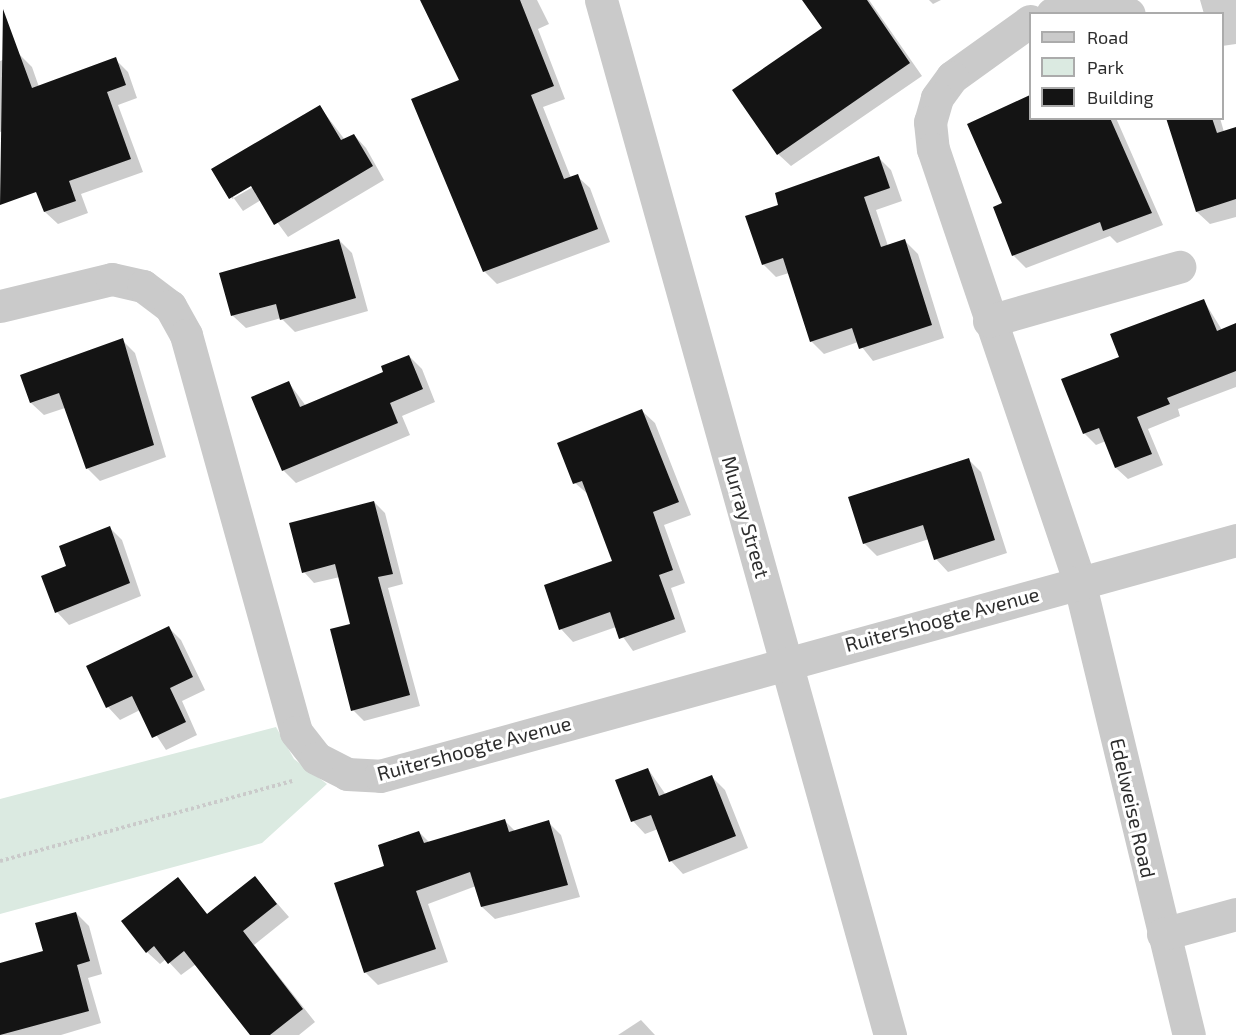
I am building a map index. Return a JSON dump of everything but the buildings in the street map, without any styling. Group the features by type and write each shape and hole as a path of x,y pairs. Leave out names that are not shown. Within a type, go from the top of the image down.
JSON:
{"street":[{"name":"Murray Street","path":"601,0 890,1035"},
{"path":"1062,12 1082,8 1113,12"},
{"name":"Edelweise Road","path":"1029,22 952,77 937,98 930,122 933,149 989,321 1079,581 1188,1035"},
{"path":"989,321 1179,267"},
{"name":"Ruitershoogte Avenue","path":"0,306 112,279 142,285 170,306 186,335 291,717 305,746 330,767 380,776 787,661 1236,540"},
{"path":"1163,934 1236,914"}],"path":[{"path":"0,861 330,767"}],"green space":[{"path":"276,727 294,759 327,784 262,843 0,914 0,799"}]}
